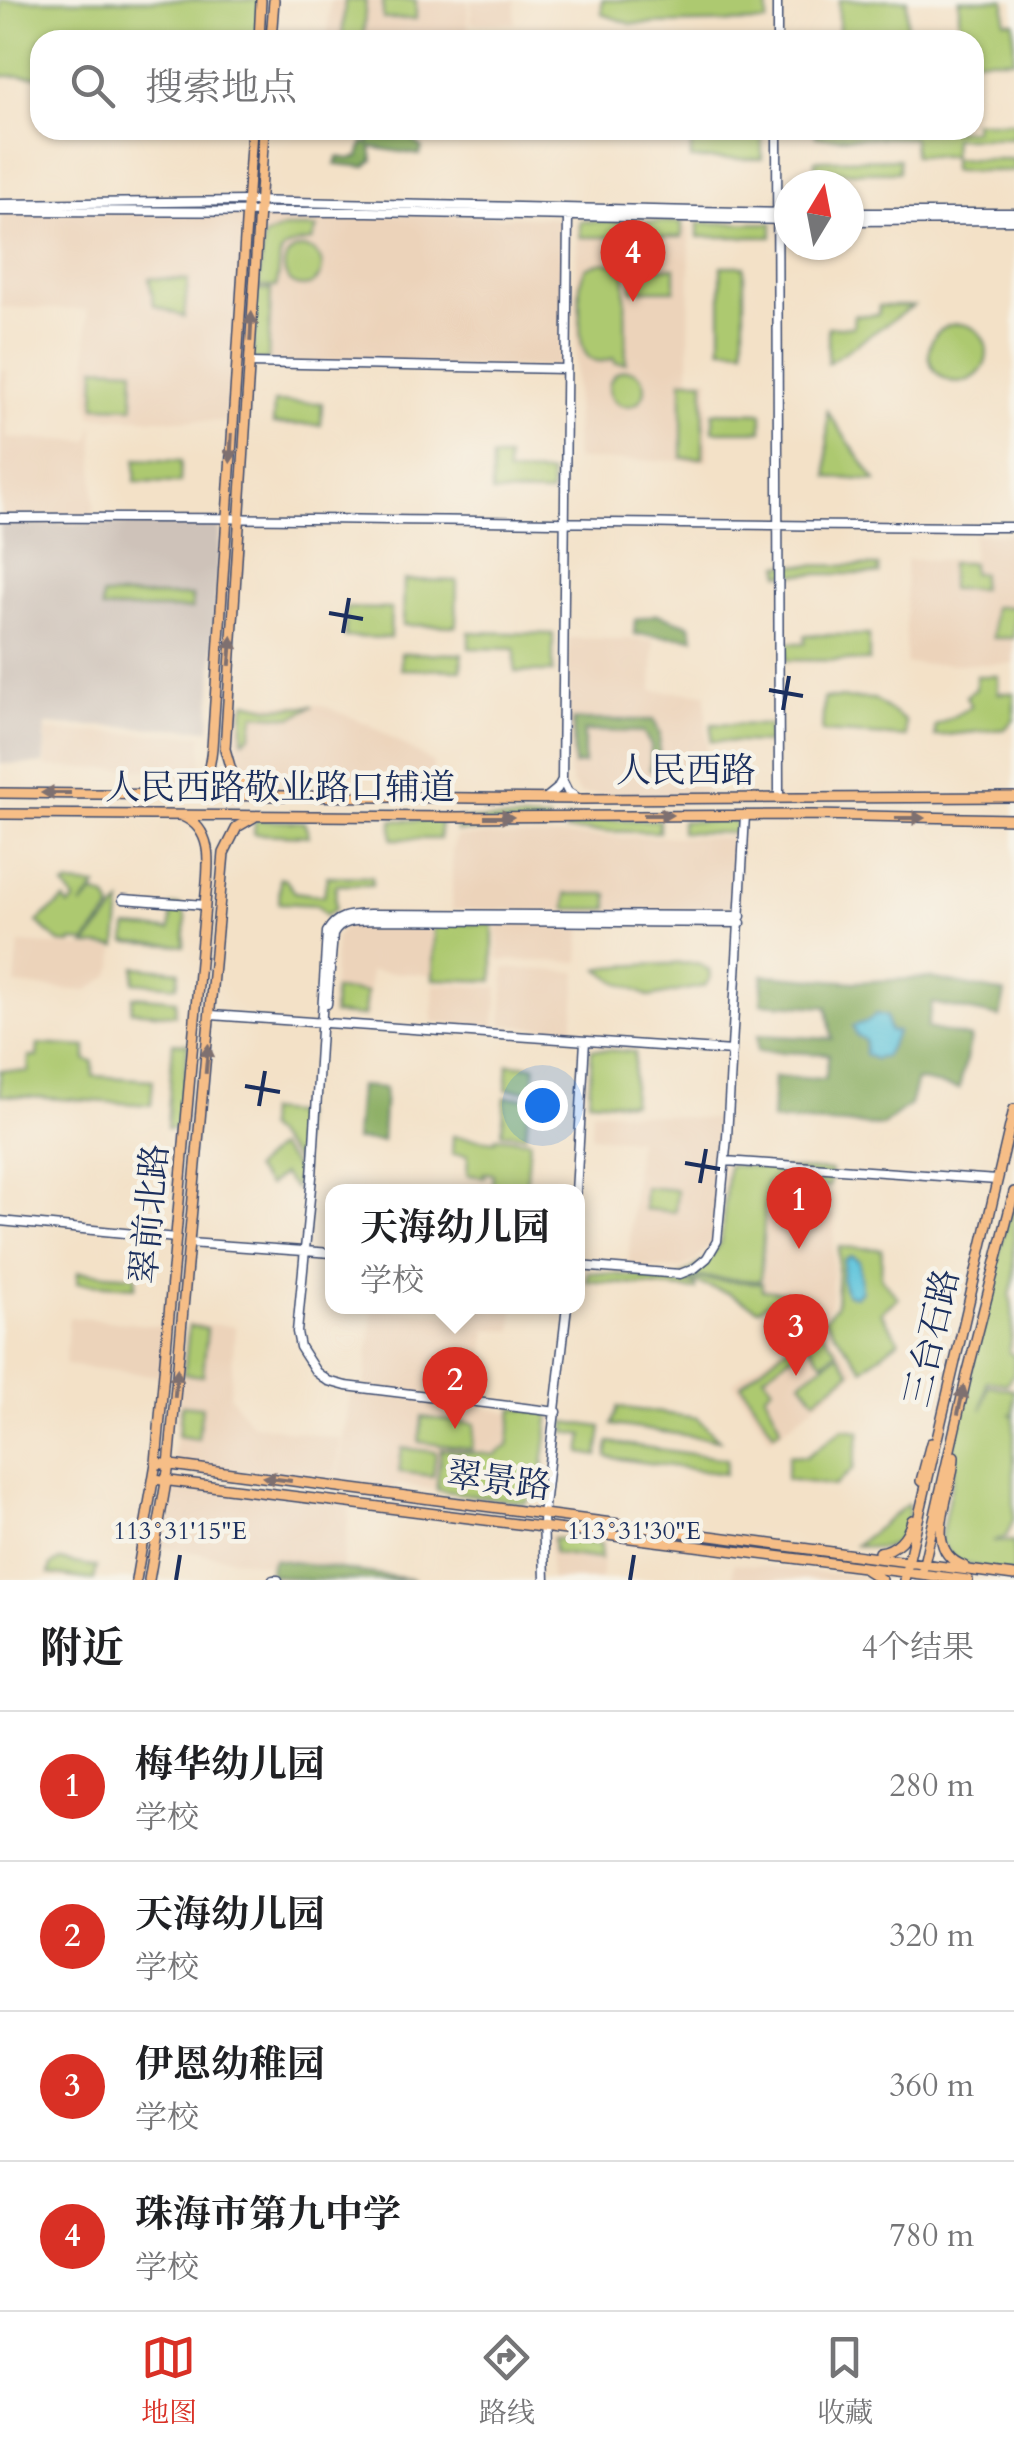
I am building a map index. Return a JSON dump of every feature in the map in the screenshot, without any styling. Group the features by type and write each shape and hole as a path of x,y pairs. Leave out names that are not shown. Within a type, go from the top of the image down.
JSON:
{"main road":[{"path":"259,30 261,0"},
{"path":"272,30 274,0"},
{"path":"252,140 249,363 224,749 233,777 245,788 263,794"},
{"path":"182,793 203,783 212,748 226,516 253,206 263,140"},
{"name":"人民西路敬业路口辅道","path":"0,793 560,798"},
{"name":"人民西路","path":"560,798 1014,796"},
{"path":"840,797 840,817"},
{"name":"人民西路敬业路口辅道","path":"0,814 560,815"},
{"name":"翠前北路","path":"136,1580 156,1463 208,852 199,826 179,815"},
{"name":"人民西路","path":"560,815 1014,819"},
{"name":"翠前北路","path":"149,1580 169,1465 224,853 237,827 247,819 262,816"},
{"name":"三台石路","path":"905,1576 1014,1109"},
{"name":"三台石路","path":"920,1577 1014,1192"},
{"path":"860,1554 886,1551 905,1537 928,1452 944,1412"},
{"path":"954,1434 954,1471 940,1545 946,1556 956,1562 1001,1574"},
{"name":"翠景路","path":"156,1463 905,1576 968,1580"},
{"name":"翠景路","path":"154,1479 860,1554 1014,1576"},
{"path":"854,1566 882,1580"}],"street":[{"path":"777,0 777,30"},
{"path":"777,140 777,170"},
{"path":"662,200 662,212"},
{"path":"0,208 253,206 774,217"},
{"path":"568,214 662,212 774,217"},
{"path":"568,214 562,780 568,792 580,799"},
{"path":"864,217 1014,216"},
{"path":"777,260 778,798"},
{"path":"249,363 566,368"},
{"path":"0,518 241,516 778,527 1014,527"},
{"path":"546,798 562,780"},
{"path":"585,1267 680,1274 707,1258 717,1241 746,815"},
{"path":"123,899 205,905"},
{"path":"557,1412 328,1381 306,1358 298,1332 322,1023 327,1009 333,935 344,923 741,920"},
{"path":"211,1015 732,1051"},
{"path":"576,1184 585,1041"},
{"path":"725,1161 997,1180"},
{"path":"0,1221 176,1238"},
{"path":"189,1242 325,1253"},
{"path":"544,1580 543,1520 566,1314"}],"shaded area":[{"path":"330,0 468,0 468,30 328,30"},
{"path":"471,0 515,0 515,23 471,23"},
{"path":"0,211 246,211 232,422 92,416 88,400 87,310 0,307"},
{"path":"259,211 568,218 566,368 250,363"},
{"path":"577,226 690,227 689,377 709,378 708,461 575,460"},
{"path":"0,370 6,370 7,438 89,441 94,425 94,517 0,518"},
{"path":"0,523 220,524 210,729 46,725 44,764 0,764"},
{"path":"973,534 1014,534 1014,664 906,664 906,560 972,559"},
{"path":"569,638 654,640 652,691 706,693 707,796 580,794 569,772"},
{"path":"233,702 321,705 369,724 433,763 433,775 246,773 236,742"},
{"path":"47,731 202,735 201,771 46,767"},
{"path":"456,836 741,837 738,913 452,910 452,852"},
{"path":"497,923 582,925 579,962 498,960"},
{"path":"432,924 432,975 370,971 367,1017 331,1015 336,938 342,929 350,925"},
{"path":"19,943 115,949 114,966 109,976 87,991 15,985"},
{"path":"505,968 577,972 573,1030 502,1025"},
{"path":"434,984 498,987 495,1027 432,1022"},
{"path":"592,1110 722,1120 713,1240 697,1261 678,1269 628,1266 637,1140 591,1136"},
{"path":"768,1210 835,1215 831,1305 818,1319 797,1294 761,1290"},
{"path":"372,1314 513,1314 513,1331 487,1329 478,1403 404,1398 511,1412 507,1446 494,1454 440,1448 434,1489 394,1484 393,1492 337,1484 351,1389 364,1390"},
{"path":"69,1317 167,1327 162,1376 65,1365"},
{"path":"818,1319 858,1370 771,1440 733,1382"},
{"path":"187,1323 235,1326 230,1396 251,1424 341,1439 335,1484 173,1462"},
{"path":"169,1482 350,1504 341,1577 157,1546"},
{"path":"548,1534 605,1541 601,1580 551,1580"},
{"path":"734,1563 866,1578 868,1580 732,1580"}],"green space":[{"path":"0,0 261,0 259,30 30,30 30,76 0,76"},
{"path":"345,0 366,0 364,30 343,30"},
{"path":"383,0 416,0 416,19 383,19"},
{"path":"602,0 768,0 767,22 631,24 602,14"},
{"path":"839,0 907,0 907,30 839,30"},
{"path":"959,0 1005,0 1005,21 1014,22 1014,59 984,59 984,30 959,30"},
{"path":"984,122 1014,122 1014,138 984,138"},
{"path":"369,140 414,140 422,149 419,155 371,147 373,160 365,167 335,164 338,157 359,157 363,142 369,144"},
{"path":"691,140 762,140 762,159 691,159"},
{"path":"913,140 953,140 952,156 914,156"},
{"path":"899,159 899,172 815,170 815,160"},
{"path":"952,159 1014,159 1014,171 952,171"},
{"path":"580,221 682,222 682,237 580,237"},
{"path":"698,223 772,223 772,237 698,237"},
{"path":"284,228 317,228 312,241 283,250 276,287 258,287 264,237"},
{"path":"303,248 316,254 322,267 316,280 303,286 290,280 284,267 290,254"},
{"path":"603,262 614,264 625,275 626,363 615,363 614,358 594,360 588,357 582,342 582,278 587,267"},
{"path":"721,266 744,266 744,349 721,348"},
{"path":"632,268 675,268 675,290 632,290"},
{"path":"149,278 188,280 184,317 154,305"},
{"path":"256,290 271,290 268,361 252,360"},
{"path":"879,306 913,306 828,363 828,327 853,327 854,315 878,315"},
{"path":"958,324 978,333 987,353 978,373 958,382 938,373 929,353 938,333"},
{"path":"96,367 134,369 133,407 95,406"},
{"path":"627,370 640,375 645,388 640,401 627,406 614,401 609,388 614,375"},
{"path":"682,380 704,380 703,458 682,458"},
{"path":"274,402 322,403 321,425 273,424"},
{"path":"827,411 876,481 828,477"},
{"path":"713,412 762,413 762,431 713,431"},
{"path":"492,458 507,458 507,473 551,474 551,494 492,493"},
{"path":"136,459 181,461 180,483 135,482"},
{"path":"950,563 972,563 972,573 981,573 981,589 950,589"},
{"path":"780,565 879,566 879,574 780,574"},
{"path":"404,580 457,581 456,626 403,625"},
{"path":"102,596 192,596 192,609 102,609"},
{"path":"993,607 1014,607 1014,638 993,638"},
{"path":"346,608 391,609 390,638 345,637"},
{"path":"657,614 690,625 694,638 634,634 635,620"},
{"path":"469,632 553,634 553,672 515,672 515,649 469,648"},
{"path":"805,635 869,635 869,661 786,660 786,643 805,643"},
{"path":"401,653 462,654 461,670 401,669"},
{"path":"976,676 998,676 998,693 1014,693 1014,719 1005,729 935,736 935,726 971,707 966,696 976,689"},
{"path":"824,698 874,699 905,721 906,737 822,732"},
{"path":"247,702 271,708 313,706 293,717 255,714 251,735 243,740 243,711"},
{"path":"573,720 654,720 660,734 658,770 650,770 651,746 643,732 584,731 584,764 574,765"},
{"path":"712,724 769,725 768,743 711,741"},
{"path":"456,819 549,820 549,831 456,831"},
{"path":"566,819 659,820 659,832 566,831"},
{"path":"255,820 304,822 309,836 254,834"},
{"path":"392,820 440,821 440,839 392,839"},
{"path":"681,821 736,821 736,833 681,832"},
{"path":"327,876 372,877 372,885 336,885 335,909 326,915 317,905 279,903 280,878 295,892 324,896"},
{"path":"64,886 97,886 81,906 94,893 107,898 112,909 86,942 60,943 37,922 64,900 69,906 75,901"},
{"path":"566,894 608,894 608,909 566,909"},
{"path":"121,904 117,947 85,945"},
{"path":"172,906 181,906 186,919 184,946 126,942 127,927 170,930"},
{"path":"434,923 493,924 493,981 433,979"},
{"path":"697,963 709,970 705,986 650,997 599,969 630,965"},
{"path":"135,967 179,971 177,986 134,982"},
{"path":"763,975 855,982 931,978 1005,993 1000,1017 932,1003 927,1028 971,1038 959,1089 917,1080 910,1105 882,1126 772,1120 774,1077 825,1079 829,1054 757,1051 758,1035 832,1039 827,1007 761,1003"},
{"path":"334,990 366,992 364,1016 333,1014"},
{"path":"133,996 176,1000 175,1015 131,1011"},
{"path":"173,1043 188,1044 180,1129 167,1128"},
{"path":"38,1044 86,1047 86,1060 93,1062 93,1076 153,1080 151,1105 0,1095 0,1070 28,1072 29,1057 37,1057"},
{"path":"592,1049 635,1052 632,1103 589,1100"},
{"path":"508,1064 535,1066 533,1091 506,1089"},
{"path":"359,1086 385,1088 382,1141 355,1140"},
{"path":"505,1097 529,1098 526,1135 502,1133"},
{"path":"267,1111 301,1114 298,1163 266,1128"},
{"path":"453,1136 530,1140 526,1184 492,1184 493,1174 467,1175 468,1155 452,1154"},
{"path":"277,1147 297,1169 295,1189 282,1174 268,1186 253,1169"},
{"path":"728,1165 831,1171 829,1187 767,1183 760,1281 681,1276 710,1258 721,1242"},
{"path":"645,1187 677,1190 675,1212 644,1209"},
{"path":"1014,1193 1009,1353 1014,1355 1014,1374 1006,1384 987,1381 982,1410 988,1385 1014,1390 1014,1414 1010,1414 1014,1416 1014,1518 1006,1537 992,1542 1014,1541 1014,1575 956,1562 940,1541 954,1471 954,1434"},
{"path":"839,1247 882,1249 881,1277 898,1298 881,1312 899,1340 863,1369 824,1319 836,1306"},
{"path":"78,1272 136,1276 135,1287 77,1283"},
{"path":"588,1272 680,1280 696,1285 696,1290 587,1281"},
{"path":"680,1278 762,1283 762,1290 785,1292 758,1309 728,1293"},
{"path":"816,1323 837,1351 823,1362 808,1343 764,1375 773,1387 765,1394 780,1424 774,1433 741,1384"},
{"path":"189,1326 207,1328 203,1376 184,1374"},
{"path":"838,1354 851,1372 815,1399 801,1381"},
{"path":"182,1405 202,1407 198,1439 178,1436"},
{"path":"618,1407 697,1418 719,1440 612,1425"},
{"path":"513,1408 550,1413 542,1474 526,1503 436,1490 441,1449 494,1455 508,1446"},
{"path":"422,1417 475,1424 472,1449 419,1442"},
{"path":"566,1422 602,1427 598,1456 581,1453 584,1435 565,1432"},
{"path":"843,1429 860,1431 853,1469 834,1486 786,1479 789,1455 806,1457"},
{"path":"609,1442 727,1459 725,1474 607,1457"},
{"path":"402,1448 436,1452 433,1476 399,1472"},
{"path":"908,1504 906,1525 894,1543 878,1548 856,1545"},
{"path":"553,1538 601,1544 600,1559 554,1553"},
{"path":"273,1559 415,1580 307,1580 271,1575"},
{"path":"60,1560 97,1567 94,1580 49,1574 51,1565"}],"water":[{"path":"876,1014 886,1016 889,1031 897,1032 884,1057 874,1059 865,1054 865,1040 856,1035 853,1026"},
{"path":"851,1256 859,1261 861,1291 856,1296 846,1294 842,1280 844,1260"}],"place":[{"name":"珠海市第九中学","path":"633,302"},
{"name":"梅华幼儿园","path":"799,1249"},
{"name":"伊恩幼稚园","path":"796,1376"},
{"name":"天海幼儿园","path":"455,1429"}]}
